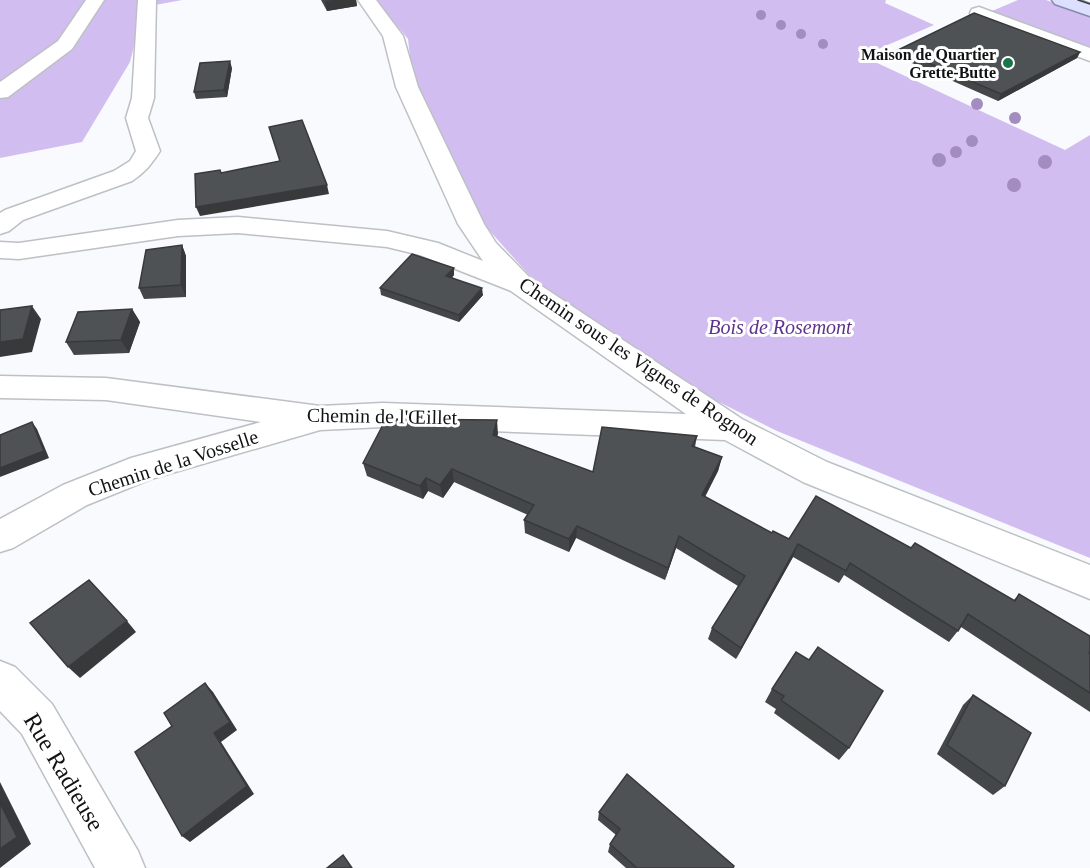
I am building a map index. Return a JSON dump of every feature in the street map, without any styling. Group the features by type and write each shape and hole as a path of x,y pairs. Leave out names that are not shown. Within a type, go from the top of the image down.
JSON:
{"main road":[{"path":"1061,0 1090,10"}],"street":[{"path":"0,92 64,45 95,0"},
{"path":"0,226 14,215 123,176 144,160 148,151 137,118 143,98 147,0"},
{"name":"Chemin sous les Vignes de Rognon","path":"367,0 393,36 407,87 471,224 486,248 521,285 730,428 815,472 1090,582"},
{"path":"979,13 1090,55"},
{"path":"0,250 19,251 178,228 238,225 387,238 429,249 521,285"},
{"name":"Chemin de l'Œillet","path":"0,387 106,389 320,418 383,415 730,428"},
{"name":"Chemin de la Vosselle","path":"0,537 75,495 133,472 320,418"},
{"name":"Rue Radieuse","path":"0,681 37,719 121,868"}],"green space":[{"path":"0,0 182,0 144,7 130,62 82,142 0,158"},
{"name":"Bois de Rosemont","path":"376,0 886,0 885,3 934,25 862,56 1065,150 1090,135 1090,558 777,431 665,375 545,293 481,221 412,75 408,39"},
{"path":"1018,0 1046,0 1090,16 1090,49 992,11"}],"building":[{"path":"974,13 1080,52 1001,94 898,50"},
{"path":"230,61 224,90 194,92 200,63"},
{"path":"302,120 327,185 196,207 195,174 220,170 221,173 280,161 269,127"},
{"path":"182,245 181,285 139,288 146,250"},
{"path":"412,254 454,268 446,276 482,288 459,315 380,288"},
{"path":"32,306 23,339 0,342 0,310"},
{"path":"132,309 121,340 66,342 78,312"},
{"path":"386,419 497,420 493,435 593,472 602,427 697,436 692,446 722,457 702,495 772,533 773,531 789,539 816,496 911,548 915,543 1015,601 1019,594 1090,636 1090,693 968,614 958,631 850,563 846,571 798,544 741,648 712,628 745,576 679,536 668,568 577,526 569,539 524,520 534,505 452,469 440,485 426,478 420,486 363,463"},
{"path":"32,422 44,451 0,468 0,435"},
{"path":"89,580 127,621 68,667 30,623"},
{"path":"818,647 883,691 849,748 781,700 784,696 772,689 796,652 809,660"},
{"path":"205,683 230,722 214,733 247,786 182,836 135,752 172,726 164,713"},
{"path":"973,695 1031,733 1005,786 947,745"},
{"path":"627,774 734,866 733,868 637,868 610,844 620,829 599,812"},
{"path":"0,803 17,837 0,849"},
{"path":"343,855 352,868 327,868"}],"tram line":[{"path":"1078,0 1090,4"}],"place":[{"name":"Maison de Quartier Grette-Butte","path":"1008,63"}]}
